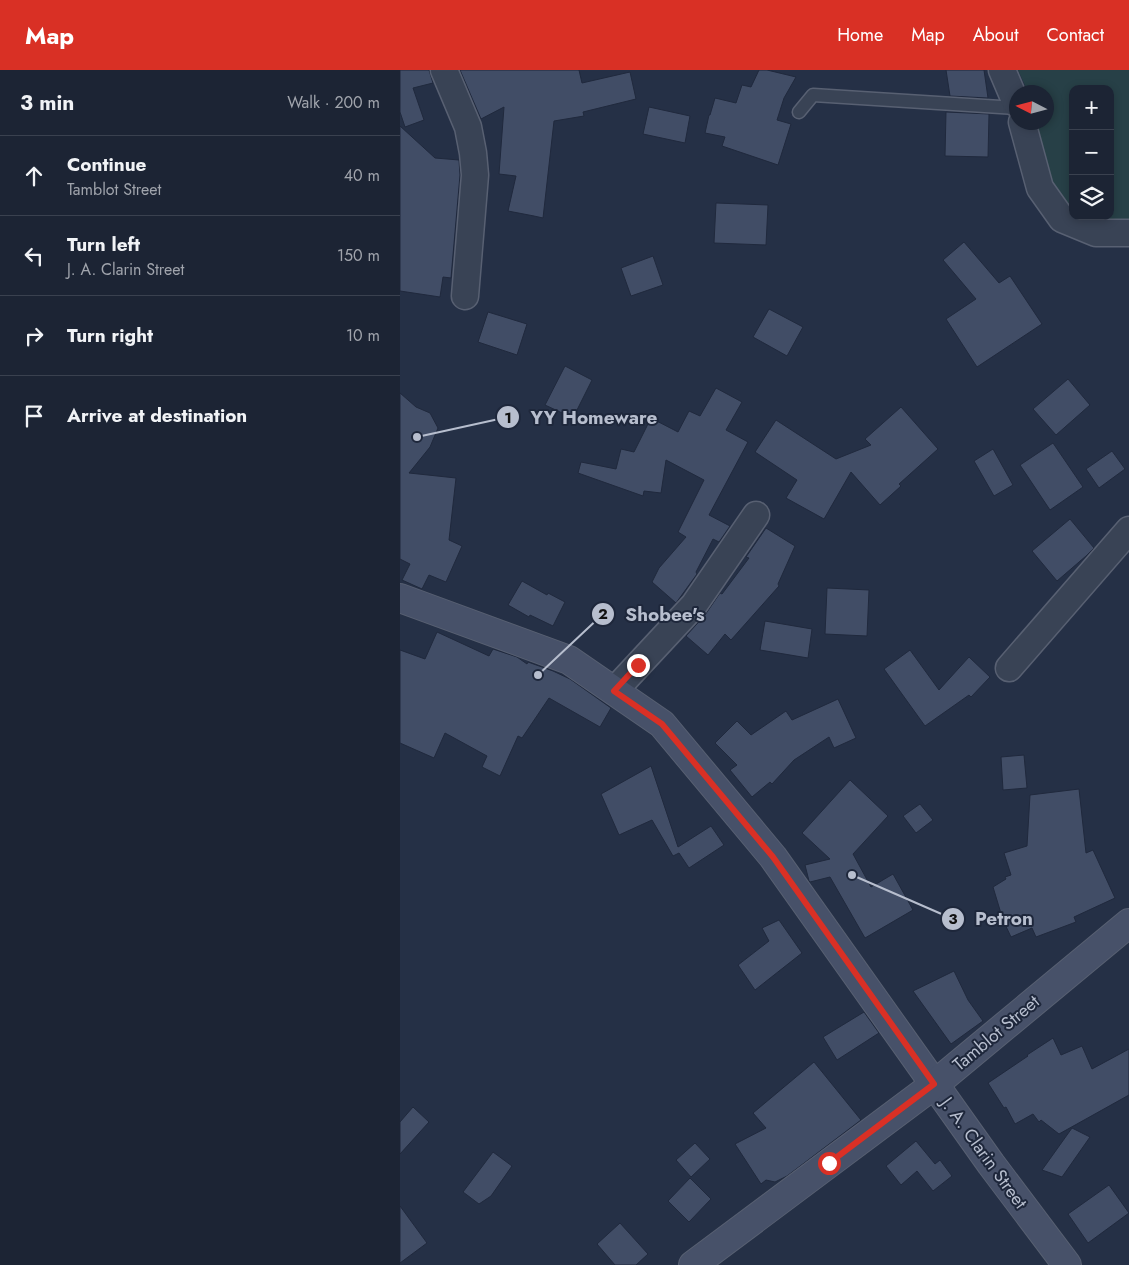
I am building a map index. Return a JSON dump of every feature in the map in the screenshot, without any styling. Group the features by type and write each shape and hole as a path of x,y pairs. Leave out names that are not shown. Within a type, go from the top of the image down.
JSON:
{"main road":[{"name":"J. A. Clarin Street","path":"400,598 569,660 662,724 773,857 991,1164 1066,1265"},
{"name":"Tamblot Street","path":"693,1265 934,1084 1129,922"}],"street":[{"path":"444,70 468,127 475,174 465,296"},
{"path":"1002,70 1009,87"},
{"path":"1024,130 1040,188 1062,219 1096,233 1129,233"},
{"path":"614,691 694,605 756,515"},
{"path":"1009,668 1129,530"}],"lane":[{"path":"799,112 813,95 1009,108"}],"green space":[{"path":"1018,70 1129,70 1129,221 1103,220 1114,220 1114,85 1069,85 1069,208 1049,182 1038,130 1054,130 1054,85 1025,85"}],"building":[{"path":"400,70 429,70 433,83 413,88 424,120 405,127 400,112"},
{"path":"460,70 579,70 582,83 630,72 636,99 583,112 584,116 554,121 543,218 508,211 516,176 499,174 504,107 481,119"},
{"path":"759,70 796,77 784,98 777,120 791,124 778,165 722,146 725,137 705,133 715,98 736,103 742,85 751,87"},
{"path":"946,70 984,70 988,98 950,96"},
{"path":"649,107 690,116 685,143 643,134"},
{"path":"946,112 989,114 988,157 945,156"},
{"path":"400,126 435,158 459,160 460,175 451,278 443,277 440,297 400,291"},
{"path":"716,203 768,205 766,245 714,243"},
{"path":"964,242 999,283 1010,276 1042,324 977,367 946,319 976,299 943,260"},
{"path":"653,256 663,285 631,296 621,268"},
{"path":"769,309 803,327 787,356 753,337"},
{"path":"488,312 527,324 517,355 478,342"},
{"path":"565,366 592,380 573,418 545,405"},
{"path":"1068,379 1090,405 1056,435 1033,409"},
{"path":"716,388 742,402 726,430 748,442 709,515 730,526 719,542 713,539 696,572 697,574 676,603 652,582 659,568 686,537 678,532 704,480 666,460 661,493 644,491 643,496 578,473 581,462 616,469 621,449 634,452 651,418 678,432 689,411 700,416"},
{"path":"400,393 416,407 430,413 438,428 430,447 409,473 456,478 449,540 462,546 446,582 429,575 422,589 402,580 410,564 400,559"},
{"path":"901,407 938,449 899,484 901,486 880,505 851,472 824,519 786,498 797,480 755,452 776,420 836,459 871,445 865,439"},
{"path":"1053,443 1083,487 1050,510 1020,465"},
{"path":"993,449 1013,485 994,496 974,461"},
{"path":"1112,451 1125,469 1099,488 1086,469"},
{"path":"1070,519 1094,548 1057,581 1032,551"},
{"path":"766,528 795,546 778,584 779,586 731,640 725,634 708,655 686,636 705,615 720,593 722,594 749,558 746,557"},
{"path":"522,581 547,595 548,593 565,602 553,626 530,615 529,617 508,605"},
{"path":"827,588 869,590 867,636 825,634"},
{"path":"765,621 812,629 808,658 760,650"},
{"path":"437,632 489,656 493,649 517,657 527,664 528,662 553,671 570,679 611,708 600,727 549,698 522,738 518,736 500,776 482,767 487,756 445,733 434,758 400,743 400,650 425,659"},
{"path":"910,650 939,690 969,657 990,677 971,697 969,695 925,726 884,669"},
{"path":"838,699 856,738 834,748 829,737 794,760 772,784 770,782 752,797 730,770 737,765 715,743 737,721 751,735 786,711 792,720"},
{"path":"1024,755 1027,788 1003,790 1001,757"},
{"path":"651,766 678,847 711,826 724,845 689,868 679,853 673,856 652,820 619,835 601,794"},
{"path":"850,780 888,816 853,854 871,887 893,874 913,910 865,938 830,877 810,882 805,865 830,859 802,833"},
{"path":"1079,789 1086,853 1093,850 1115,898 1074,917 1076,922 1036,937 1032,928 1011,937 1003,920 993,887 1006,879 1005,877 1011,875 1004,853 1027,846 1030,795"},
{"path":"920,804 933,820 916,833 903,816"},
{"path":"779,920 802,953 755,990 738,965 769,941 762,928"},
{"path":"954,971 968,1000 983,1021 951,1044 913,991"},
{"path":"864,1012 879,1033 837,1060 823,1037"},
{"path":"1053,1038 1061,1055 1082,1046 1092,1069 1129,1049 1129,1095 1059,1134 1041,1120 1039,1122 1033,1114 1015,1124 1006,1107 1004,1108 988,1083"},
{"path":"814,1062 861,1120 787,1176 775,1182 766,1180 761,1184 735,1144 766,1128 753,1113"},
{"path":"413,1107 429,1122 400,1154 400,1122"},
{"path":"1072,1128 1090,1137 1062,1177 1042,1170"},
{"path":"916,1141 935,1164 940,1160 952,1176 933,1191 917,1171 901,1185 886,1166"},
{"path":"695,1143 710,1159 691,1177 676,1160"},
{"path":"493,1152 512,1166 491,1196 479,1204 463,1192"},
{"path":"690,1178 711,1199 689,1222 668,1201"},
{"path":"1109,1185 1129,1213 1088,1243 1068,1214"},
{"path":"400,1206 427,1243 400,1263"},
{"path":"620,1223 648,1254 636,1265 615,1265 597,1244"}],"place":[{"name":"YY Homeware","path":"417,437"},
{"name":"Shobee's","path":"538,675"},
{"name":"Petron","path":"852,875"}],"route":[{"path":"638,665 614,691 662,724 773,857 934,1084 829,1163"}]}
